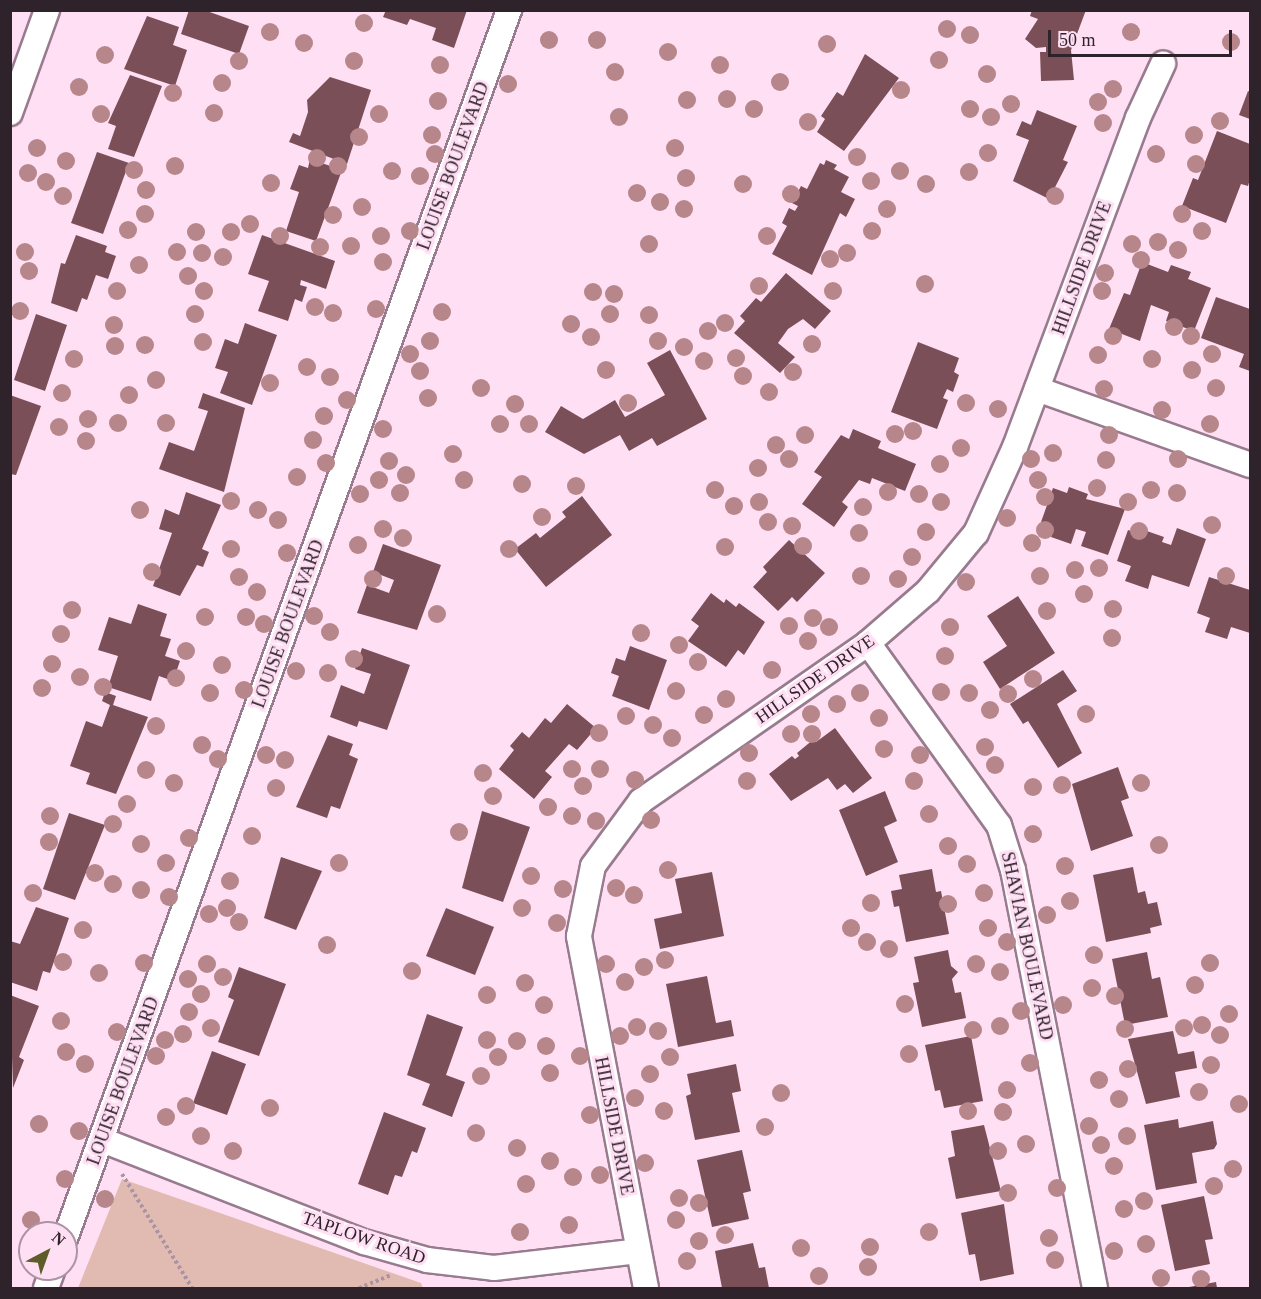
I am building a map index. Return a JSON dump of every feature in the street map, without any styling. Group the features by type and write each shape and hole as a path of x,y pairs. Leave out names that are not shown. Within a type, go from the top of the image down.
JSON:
{"street":[{"path":"10,113 47,10"},
{"name":"LOUISE BOULEVARD","path":"72,1221 509,10"},
{"name":"HILLSIDE DRIVE","path":"646,1288 579,936 592,866 641,801 868,643 928,591 976,532 1037,389 1138,118 1163,64"},
{"path":"1037,389 1251,465"},
{"name":"SHAVIAN BOULEVARD","path":"868,643 999,825 1014,870 1095,1288"},
{"name":"TAPLOW ROAD","path":"102,1140 364,1242 427,1260 494,1268 638,1251"}],"path":[{"path":"102,1140 192,1288"}],"shaded area":[{"path":"122,1179 421,1283 423,1288 78,1288"}],"building":[{"path":"189,10 204,10 249,26 239,54 181,34"},
{"path":"386,10 467,10 454,48 432,40 436,28 410,19 407,25 383,17"},
{"path":"1032,10 1086,10 1071,50 1074,80 1041,81 1040,52 1046,52 1046,47 1036,48 1025,39 1038,19 1030,16"},
{"path":"147,16 179,27 173,45 187,50 175,86 124,69"},
{"path":"865,54 899,78 844,151 817,132 825,119 821,116 837,92 843,96"},
{"path":"130,75 162,86 134,157 108,149 116,126 108,123"},
{"path":"330,77 371,90 347,164 289,142 293,133 300,136 308,112 307,100"},
{"path":"1248,91 1250,92 1250,119 1239,115"},
{"path":"1037,110 1077,126 1063,160 1068,162 1049,199 1013,181 1029,140 1016,135 1022,121 1031,125"},
{"path":"1217,131 1250,144 1248,186 1241,184 1226,223 1182,206 1193,178 1198,180"},
{"path":"97,152 129,163 103,234 71,223"},
{"path":"310,159 342,170 316,241 286,231 299,192 290,189 299,165 308,168"},
{"path":"826,160 837,165 834,169 849,177 841,192 855,199 846,217 840,213 812,275 772,254 787,226 782,223 789,208 795,211 798,206 792,203 801,186 807,189 820,163 824,165"},
{"path":"76,235 107,246 105,252 116,256 108,279 96,275 87,300 82,298 77,312 51,303 61,263 65,264"},
{"path":"262,235 335,261 326,289 301,280 300,285 307,287 302,302 295,299 288,321 258,311 269,281 248,274"},
{"path":"1142,262 1168,272 1171,265 1191,272 1188,279 1211,288 1194,331 1166,321 1169,312 1151,305 1140,341 1109,329 1124,293 1130,295"},
{"path":"786,273 831,311 815,329 803,319 788,329 778,343 795,357 780,373 734,333 745,321 740,316 756,298 761,302"},
{"path":"1216,297 1250,309 1250,371 1239,367 1244,354 1201,338"},
{"path":"36,314 67,325 45,391 14,380"},
{"path":"245,323 277,335 252,405 220,393 228,372 215,368 225,339 238,344"},
{"path":"918,342 959,358 954,372 959,375 953,392 947,389 943,398 948,400 937,429 891,412"},
{"path":"670,350 707,419 657,446 652,438 629,451 620,435 584,454 545,432 561,406 583,419 615,400 625,417 665,395 647,363"},
{"path":"203,393 245,408 224,492 159,469 169,442 194,451 208,411 198,408"},
{"path":"10,395 41,406 16,475 10,474"},
{"path":"853,429 881,441 878,448 916,464 905,491 872,478 870,484 859,480 842,502 848,507 834,527 802,504 822,477 814,472 841,435 849,439"},
{"path":"1069,487 1088,494 1086,499 1125,509 1108,555 1081,546 1086,532 1076,529 1071,544 1051,537 1054,529 1040,525 1053,488 1067,493"},
{"path":"186,492 221,505 202,549 209,552 203,567 197,565 180,596 153,586 172,533 159,529 165,509 179,515"},
{"path":"582,496 612,535 546,587 515,549 536,533 540,538 566,517 562,512"},
{"path":"1177,528 1206,539 1189,587 1152,575 1148,589 1125,581 1131,566 1117,561 1128,530 1143,535 1144,530 1164,537 1162,542 1171,545"},
{"path":"789,540 825,573 797,602 792,597 778,611 753,587 767,572 763,567"},
{"path":"383,544 441,565 417,630 357,613 367,585 389,593 394,580 373,572"},
{"path":"1209,577 1250,590 1250,633 1231,627 1227,639 1205,632 1210,618 1197,613"},
{"path":"711,593 724,603 726,599 736,607 739,603 765,622 744,655 738,650 726,667 688,641 699,626 691,620"},
{"path":"1018,596 1055,653 1000,689 983,662 1007,646 987,616"},
{"path":"138,604 167,614 160,636 171,639 165,656 180,661 173,681 159,676 151,701 108,687 118,656 98,650 109,617 131,624"},
{"path":"630,646 667,660 649,710 612,696 619,676 611,673 616,658 625,661"},
{"path":"362,648 410,665 387,730 359,721 357,727 330,717 341,685 364,694 371,674 355,669"},
{"path":"1063,670 1077,691 1057,704 1082,753 1058,768 1028,721 1023,724 1010,704"},
{"path":"105,692 116,696 113,705 148,717 116,794 86,784 90,773 70,766 86,721 102,727 110,705 102,701"},
{"path":"567,704 596,728 577,750 569,744 545,771 552,777 534,799 499,769 514,750 510,746 522,732 529,738 545,718 551,723"},
{"path":"835,728 872,778 853,793 845,784 837,790 828,778 791,801 769,774 792,756 795,759 799,756 797,753 814,739 816,742"},
{"path":"328,735 353,744 349,755 358,759 340,809 331,806 327,818 296,807"},
{"path":"1118,767 1129,798 1121,801 1133,836 1091,851 1072,784"},
{"path":"885,791 897,821 884,827 898,862 866,876 839,810"},
{"path":"482,811 530,827 503,902 462,888"},
{"path":"69,813 105,825 75,900 43,889"},
{"path":"281,857 322,871 296,930 264,918"},
{"path":"1133,867 1138,893 1145,891 1148,904 1157,902 1162,925 1150,928 1151,933 1106,942 1093,875"},
{"path":"932,869 936,892 941,891 949,934 906,942 899,906 894,907 891,891 902,889 899,875"},
{"path":"712,872 724,936 660,949 654,919 682,913 675,879"},
{"path":"36,907 69,918 50,973 43,971 37,991 10,982 10,941 20,944"},
{"path":"446,908 494,927 475,975 426,956"},
{"path":"948,950 951,966 958,972 952,979 955,993 961,992 966,1018 922,1027 913,983 919,982 914,957"},
{"path":"1147,952 1152,979 1160,977 1168,1017 1125,1025 1112,959"},
{"path":"239,967 286,984 259,1056 218,1042 234,1000 228,997"},
{"path":"707,976 716,1023 731,1020 734,1036 678,1047 666,984"},
{"path":"10,995 39,1006 19,1057 24,1060 13,1088"},
{"path":"427,1014 463,1027 446,1075 465,1082 452,1117 422,1105 430,1084 407,1075"},
{"path":"1173,1031 1178,1054 1194,1051 1197,1068 1175,1072 1180,1097 1146,1104 1128,1039"},
{"path":"971,1036 983,1101 944,1108 940,1090 935,1091 925,1045"},
{"path":"212,1051 246,1064 227,1115 193,1103"},
{"path":"736,1064 741,1091 732,1093 740,1132 695,1140 686,1096 691,1094 687,1074"},
{"path":"384,1112 426,1128 417,1153 412,1151 402,1177 395,1175 388,1195 358,1184"},
{"path":"1178,1119 1179,1128 1213,1121 1217,1144 1214,1149 1192,1153 1197,1183 1156,1190 1144,1125"},
{"path":"984,1125 1001,1191 956,1199 948,1158 955,1156 951,1131"},
{"path":"742,1150 751,1191 743,1193 749,1219 712,1227 697,1160"},
{"path":"1204,1196 1213,1239 1205,1240 1210,1264 1175,1271 1161,1205"},
{"path":"1004,1204 1014,1274 980,1281 975,1254 969,1255 961,1213"},
{"path":"753,1243 759,1268 765,1267 769,1288 722,1288 715,1251"},
{"path":"1216,1282 1217,1288 1189,1288 1189,1287"}]}
